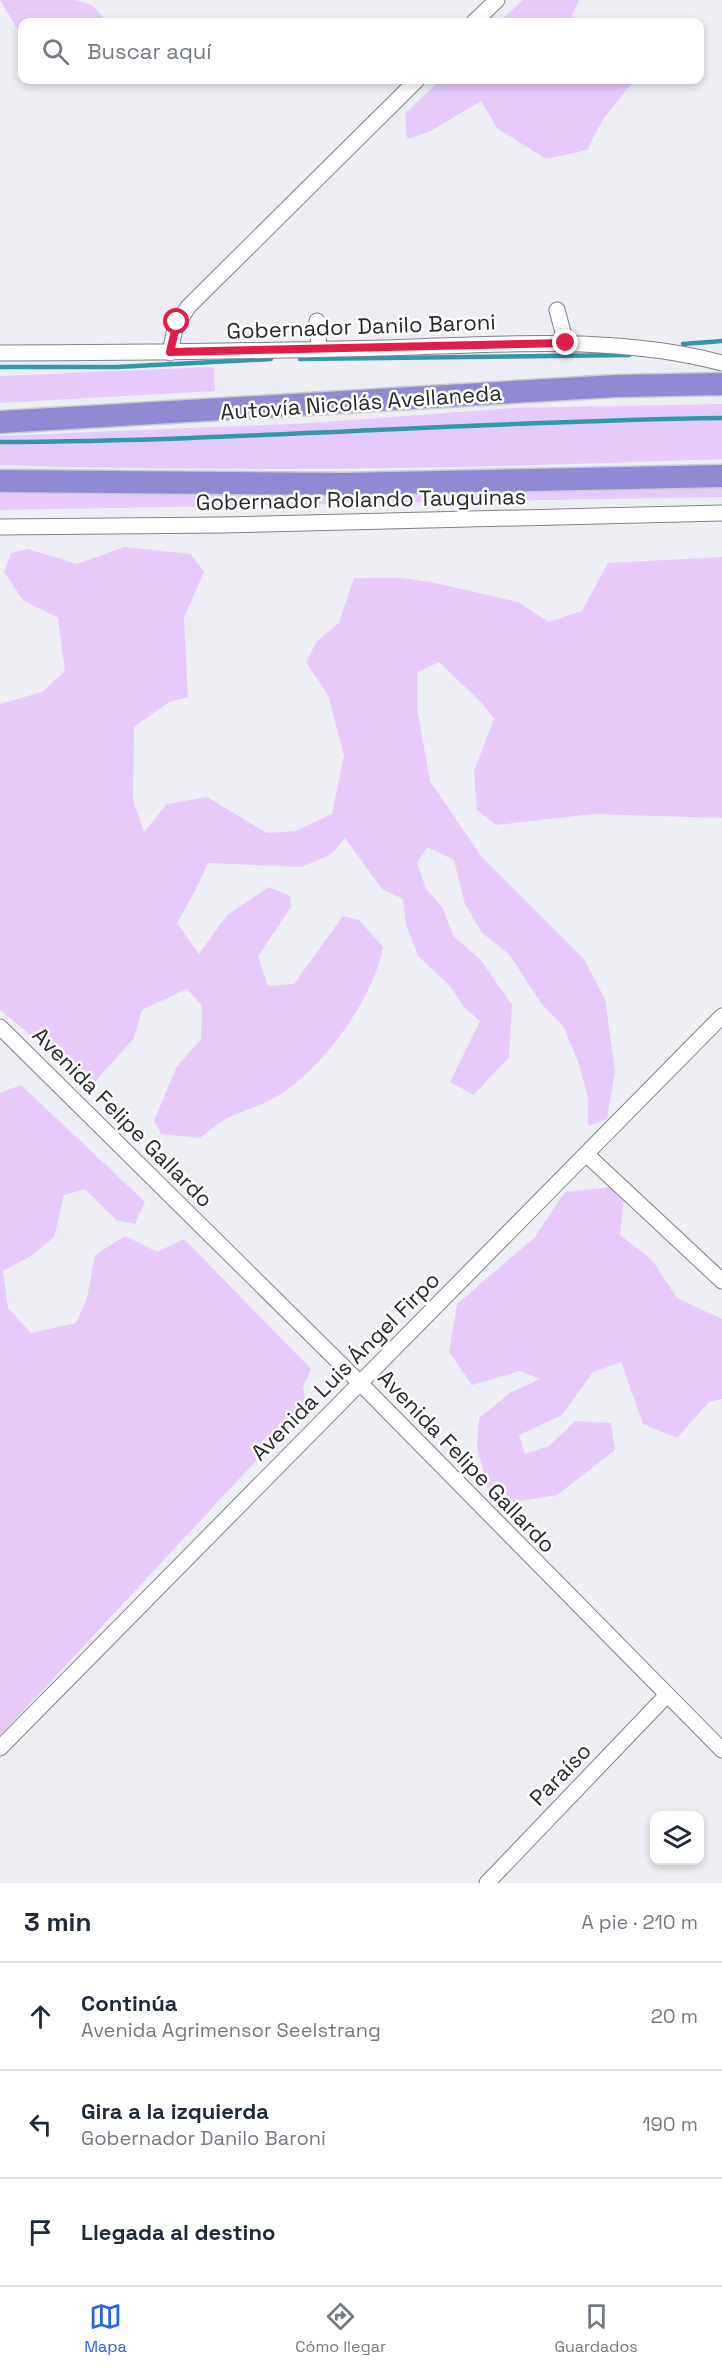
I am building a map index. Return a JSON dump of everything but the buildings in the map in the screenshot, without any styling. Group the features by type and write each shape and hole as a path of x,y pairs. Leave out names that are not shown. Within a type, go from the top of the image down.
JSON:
{"highway":[{"name":"Autovía Nicolás Avellaneda","path":"0,422 604,387 722,384"},
{"path":"0,482 344,484 722,476"}],"street":[{"path":"478,18 497,0"},
{"path":"170,352 175,328 188,307 413,84"},
{"path":"557,310 566,343"},
{"path":"316,321 319,349"},
{"name":"Gobernador Danilo Baroni","path":"0,353 170,352 566,343 622,344 722,363"},
{"name":"Gobernador Rolando Tauguinas","path":"0,527 222,525 722,513"},
{"name":"Avenida Luis Ángel Firpo","path":"0,1748 722,1016"},
{"name":"Avenida Felipe Gallardo","path":"0,1027 360,1383 666,1696 722,1750"},
{"path":"586,1154 722,1281"},
{"name":"Paraíso","path":"487,1883 666,1696"}],"shaded area":[{"path":"0,0 76,0 93,6 103,18 18,18 18,30"},
{"path":"523,0 579,0 571,18 503,18"},
{"path":"436,84 631,84 603,119 587,150 546,159 497,128 481,101 429,132 407,139 405,114"},
{"path":"214,367 215,391 0,403 0,376"},
{"path":"722,404 722,459 541,465 271,469 0,465 0,436 311,423 513,408"},
{"path":"722,482 722,497 0,510 0,489"},
{"path":"124,547 191,554 204,572 184,617 188,697 169,702 134,727 133,800 144,832 167,804 207,797 267,833 296,831 332,814 344,755 328,695 306,662 317,641 339,623 354,578 401,578 431,582 518,602 549,622 582,611 608,563 722,557 722,818 592,814 496,825 477,810 474,771 494,719 483,704 439,662 417,673 417,708 430,781 481,856 584,959 605,999 615,1071 607,1119 588,1126 588,1098 578,1061 563,1026 541,1003 509,954 482,933 465,904 454,860 427,847 417,863 426,889 442,907 454,937 480,959 512,1005 509,1057 474,1095 450,1082 480,1021 464,1007 450,986 418,956 406,924 403,899 382,889 345,838 330,855 301,867 208,863 177,923 199,954 227,915 269,887 290,896 291,907 258,956 268,986 294,984 343,916 359,920 383,947 378,967 357,1010 328,1051 311,1069 276,1097 226,1119 200,1138 161,1134 154,1121 176,1068 201,1039 202,1006 187,989 142,1010 134,1038 92,1085 0,1010 0,704 42,692 65,671 58,618 23,600 4,572 11,553 28,549 77,564"},
{"path":"21,1085 145,1202 135,1224 116,1220 85,1189 64,1195 54,1237 31,1256 3,1271 8,1308 31,1333 76,1323 87,1298 95,1255 125,1236 157,1252 184,1239 311,1369 303,1387 306,1407 0,1736 0,1093"},
{"path":"613,1187 624,1198 620,1235 652,1260 677,1298 722,1319 722,1399 709,1402 677,1438 643,1424 621,1362 593,1372 562,1415 519,1435 525,1454 549,1446 575,1421 611,1423 615,1450 557,1495 508,1503 488,1489 477,1446 479,1418 510,1393 540,1379 520,1371 472,1385 449,1352 457,1304 534,1238 565,1192"}],"waterway":[{"path":"683,344 722,341"},
{"path":"300,359 629,355"},
{"path":"0,367 117,367 271,359"},
{"path":"0,442 181,438 722,418"}],"route":[{"path":"177,322 170,352 566,343"}]}
